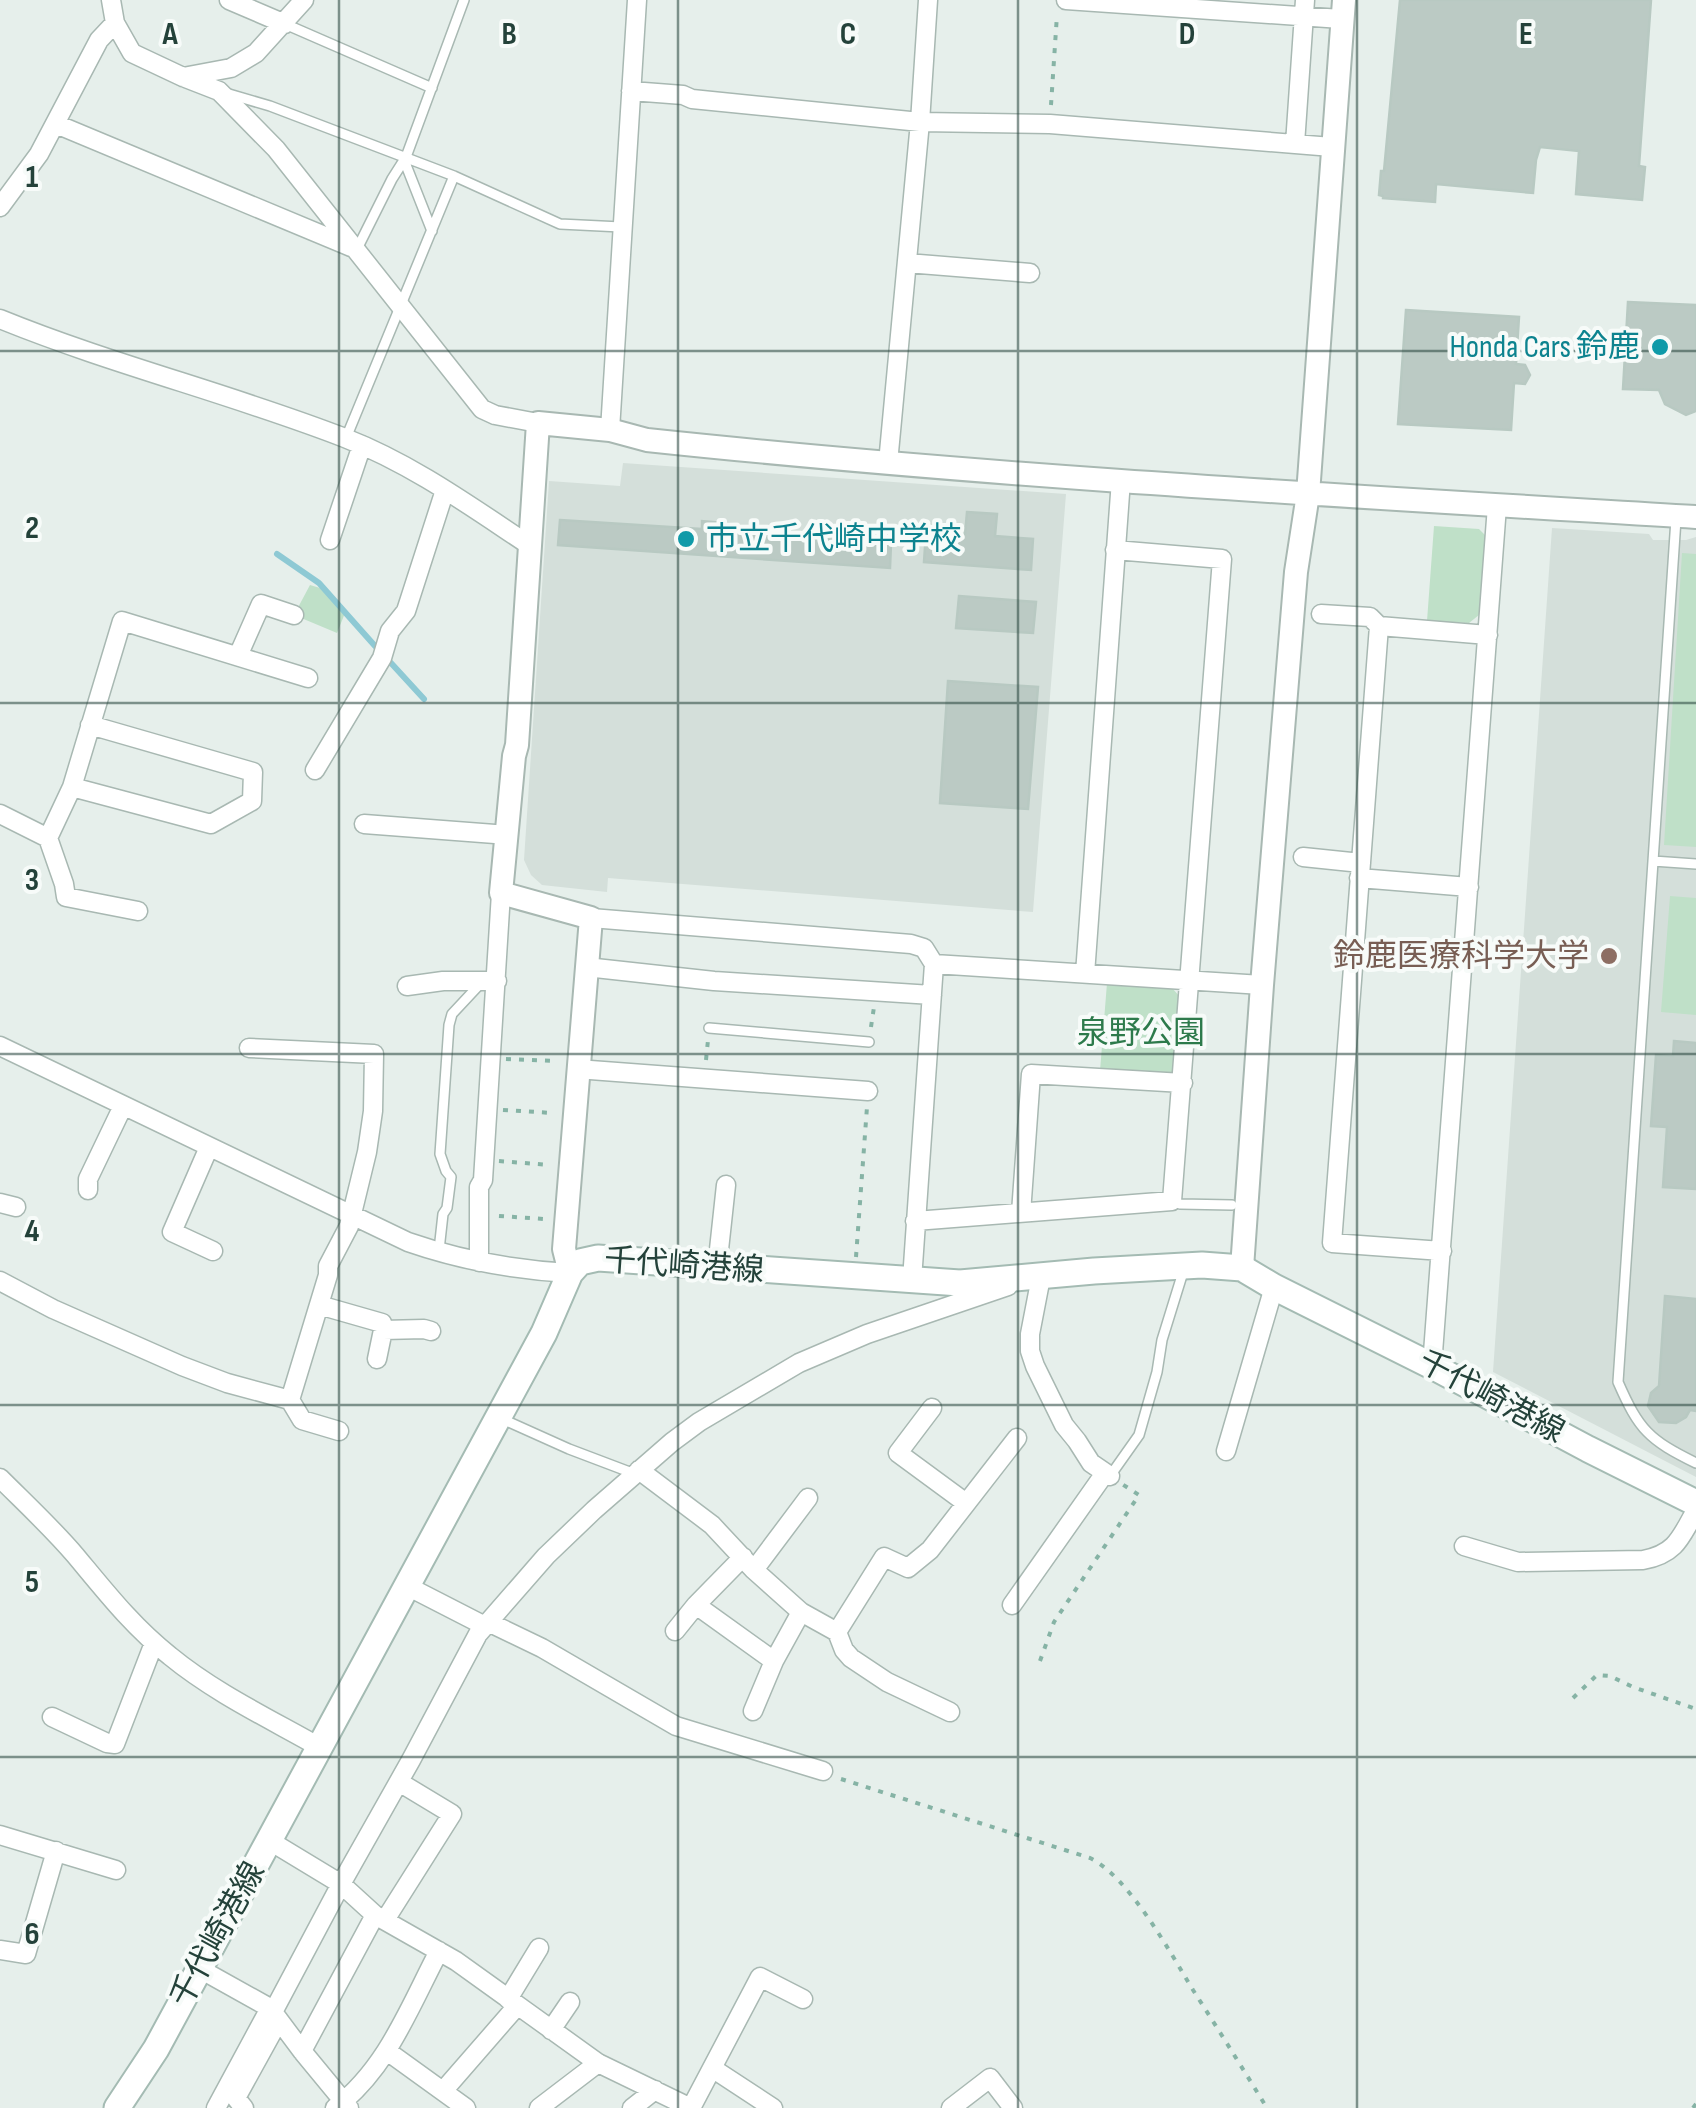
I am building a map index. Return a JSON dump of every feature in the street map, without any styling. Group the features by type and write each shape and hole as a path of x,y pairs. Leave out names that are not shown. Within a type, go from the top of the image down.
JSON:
{"main road":[{"name":"千代崎港線","path":"117,2108 156,2050 499,1418 544,1333 570,1273 580,1262 598,1258 960,1283 1185,1266 1242,1268 1696,1506"}],"street":[{"path":"111,0 115,23 132,53 218,91 276,150 482,409 494,415 610,430 646,440 888,463 1686,517"},
{"path":"229,0 285,24"},
{"path":"183,78 231,68 256,53 304,0"},
{"path":"610,430 636,0"},
{"path":"888,463 928,0"},
{"path":"1066,0 1342,10 1308,494 1296,572 1242,1268"},
{"path":"1295,144 1304,8"},
{"path":"0,208 39,154 99,40 115,23"},
{"path":"631,91 920,122 1050,124 1332,147"},
{"path":"56,124 356,249"},
{"path":"907,262 1030,273"},
{"path":"0,319 91,355 354,442 445,490 529,545"},
{"path":"480,1262 479,1186 484,1180 492,1058 490,981 517,745 538,423"},
{"path":"330,540 354,442"},
{"path":"1084,974 1121,480"},
{"path":"315,770 382,658 390,630 406,611 445,490"},
{"path":"1432,1366 1497,506"},
{"path":"916,1221 1172,1201 1222,559 1115,550"},
{"path":"238,656 262,604 294,616"},
{"path":"1320,614 1370,618 1379,626 1488,635"},
{"path":"48,838 72,787 122,621 308,678"},
{"path":"1379,626 1332,1244 1442,1252"},
{"path":"72,787 210,824 252,801 253,772 90,725"},
{"path":"0,814 48,838 66,897 138,911"},
{"path":"364,824 508,835"},
{"path":"1302,858 1470,887"},
{"path":"502,893 591,918 924,948 934,964 912,1280"},
{"path":"0,1046 408,1242 480,1262 570,1273 564,1248 591,918"},
{"path":"934,964 1262,985"},
{"path":"586,967 932,995"},
{"path":"408,986 443,980 490,981"},
{"path":"249,1048 374,1054 373,1111 367,1152 348,1226 328,1266 290,1400"},
{"path":"578,1066 868,1091"},
{"path":"1021,1213 1031,1074 1182,1083"},
{"path":"88,1190 88,1179 124,1106"},
{"path":"209,1147 172,1232 213,1250"},
{"path":"717,1268 726,1185"},
{"path":"216,2108 274,2013 478,1634 546,1556 672,1442 800,1363 867,1334 1036,1277 1030,1334 1035,1366 1064,1425 1091,1463 1108,1475 1012,1605"},
{"path":"0,1281 182,1366 290,1400 302,1420 339,1430"},
{"path":"1226,1451 1274,1288"},
{"path":"319,1305 382,1322 377,1359"},
{"path":"383,1330 431,1331"},
{"path":"932,1408 898,1453 966,1503"},
{"path":"837,1632 884,1558 908,1568 930,1550 1017,1438"},
{"path":"638,1472 712,1525 801,1612 837,1632 850,1658 886,1682 950,1712"},
{"path":"0,1478 74,1554 135,1626 170,1657 218,1690 321,1748"},
{"path":"676,1631 696,1605 748,1564 808,1498"},
{"path":"1464,1546 1518,1562 1656,1558 1677,1544 1696,1506"},
{"path":"408,1586 542,1648 676,1726 823,1770"},
{"path":"696,1605 774,1660"},
{"path":"753,1711 774,1660 801,1612"},
{"path":"52,1717 116,1744 154,1642"},
{"path":"302,2051 380,1918 452,1814 399,1782"},
{"path":"0,1835 116,1870"},
{"path":"270,1840 342,1884 380,1918 439,1951 598,2063 692,2108 760,1978 803,1999"},
{"path":"0,1950 26,1954 56,1851"},
{"path":"443,2091 513,2003 539,1948"},
{"path":"200,1968 274,2013 343,2106 387,2052 439,1951"},
{"path":"551,2030 570,2002"},
{"path":"244,2108 236,2098 274,2013"},
{"path":"387,2052 466,2108"},
{"path":"539,2108 598,2063"},
{"path":"712,2068 773,2108"},
{"path":"951,2108 990,2078 1013,2108"},
{"path":"632,2108 655,2090"}],"lane":[{"path":"356,249 405,159 464,0"},
{"path":"285,24 432,88"},
{"path":"218,91 270,106 454,176 560,224 621,227"},
{"path":"405,159 432,231"},
{"path":"354,442 400,307 454,176"},
{"path":"1686,517 1653,861 1618,1382 1633,1416 1654,1440 1696,1463"},
{"path":"1653,861 1696,864"},
{"path":"439,1253 450,1176 440,1154 449,1024 452,1014 490,981"},
{"path":"709,1028 870,1042"},
{"path":"1172,1201 1232,1205"},
{"path":"1108,1475 1138,1435 1185,1266"},
{"path":"499,1418 569,1449 638,1472"}],"path":[{"path":"1050,124 1058,0"},
{"path":"870,1042 876,991"},
{"path":"492,1058 578,1066"},
{"path":"854,1276 868,1091"},
{"path":"488,1108 574,1114"},
{"path":"485,1160 570,1167"},
{"path":"479,1215 566,1220"},
{"path":"1040,1660 1054,1622 1139,1496 1108,1475"},
{"path":"1573,1698 1597,1675 1610,1676 1696,1709"},
{"path":"823,1770 1102,1864 1123,1884 1172,1956 1267,2108"}],"shaded area":[{"path":"623,463 1066,494 1033,912 608,878 607,892 542,885 531,875 524,860 549,481 620,486"},
{"name":"鈴鹿医療科学大学","path":"1552,528 1649,534 1653,540 1696,537 1696,1477 1493,1372"}],"green space":[{"path":"1434,526 1479,529 1486,536 1479,615 1469,623 1427,621"},
{"path":"1682,553 1696,554 1696,847 1664,845"},
{"path":"310,585 320,588 345,613 337,633 294,615"},
{"path":"1670,896 1696,898 1696,1015 1661,1012"},
{"name":"泉野公園","path":"1107,983 1172,988 1181,998 1177,1067 1168,1075 1100,1071"}],"building":[{"path":"1400,0 1651,0 1639,166 1645,167 1642,200 1576,194 1579,151 1540,147 1533,193 1436,184 1435,202 1379,195"},
{"name":"Honda Cars 鈴鹿","path":"1628,302 1696,305 1696,411 1686,415 1665,404 1659,390 1623,389"},
{"path":"1406,310 1519,317 1516,364 1525,365 1530,375 1525,384 1514,383 1511,430 1398,424"},
{"path":"967,512 997,514 995,536 1033,539 1031,570 924,562 926,532 965,535"},
{"name":"市立千代崎中学校","path":"560,520 702,529 702,521 736,524 736,533 891,544 890,568 558,545"},
{"path":"959,596 1036,602 1033,633 956,628"},
{"path":"948,681 1038,687 1028,809 940,803"},
{"path":"1674,1041 1696,1043 1696,1189 1663,1187 1667,1127 1651,1126 1656,1055 1673,1056"},
{"path":"1665,1296 1696,1299 1696,1411 1690,1410 1676,1423 1659,1422 1648,1406 1651,1393 1659,1386"}],"waterway":[{"path":"277,554 319,583 375,646"},
{"path":"391,663 424,699"}],"place":[{"name":"Honda Cars 鈴鹿","path":"1660,347"},
{"name":"市立千代崎中学校","path":"686,539"},
{"name":"鈴鹿医療科学大学","path":"1609,956"}]}
